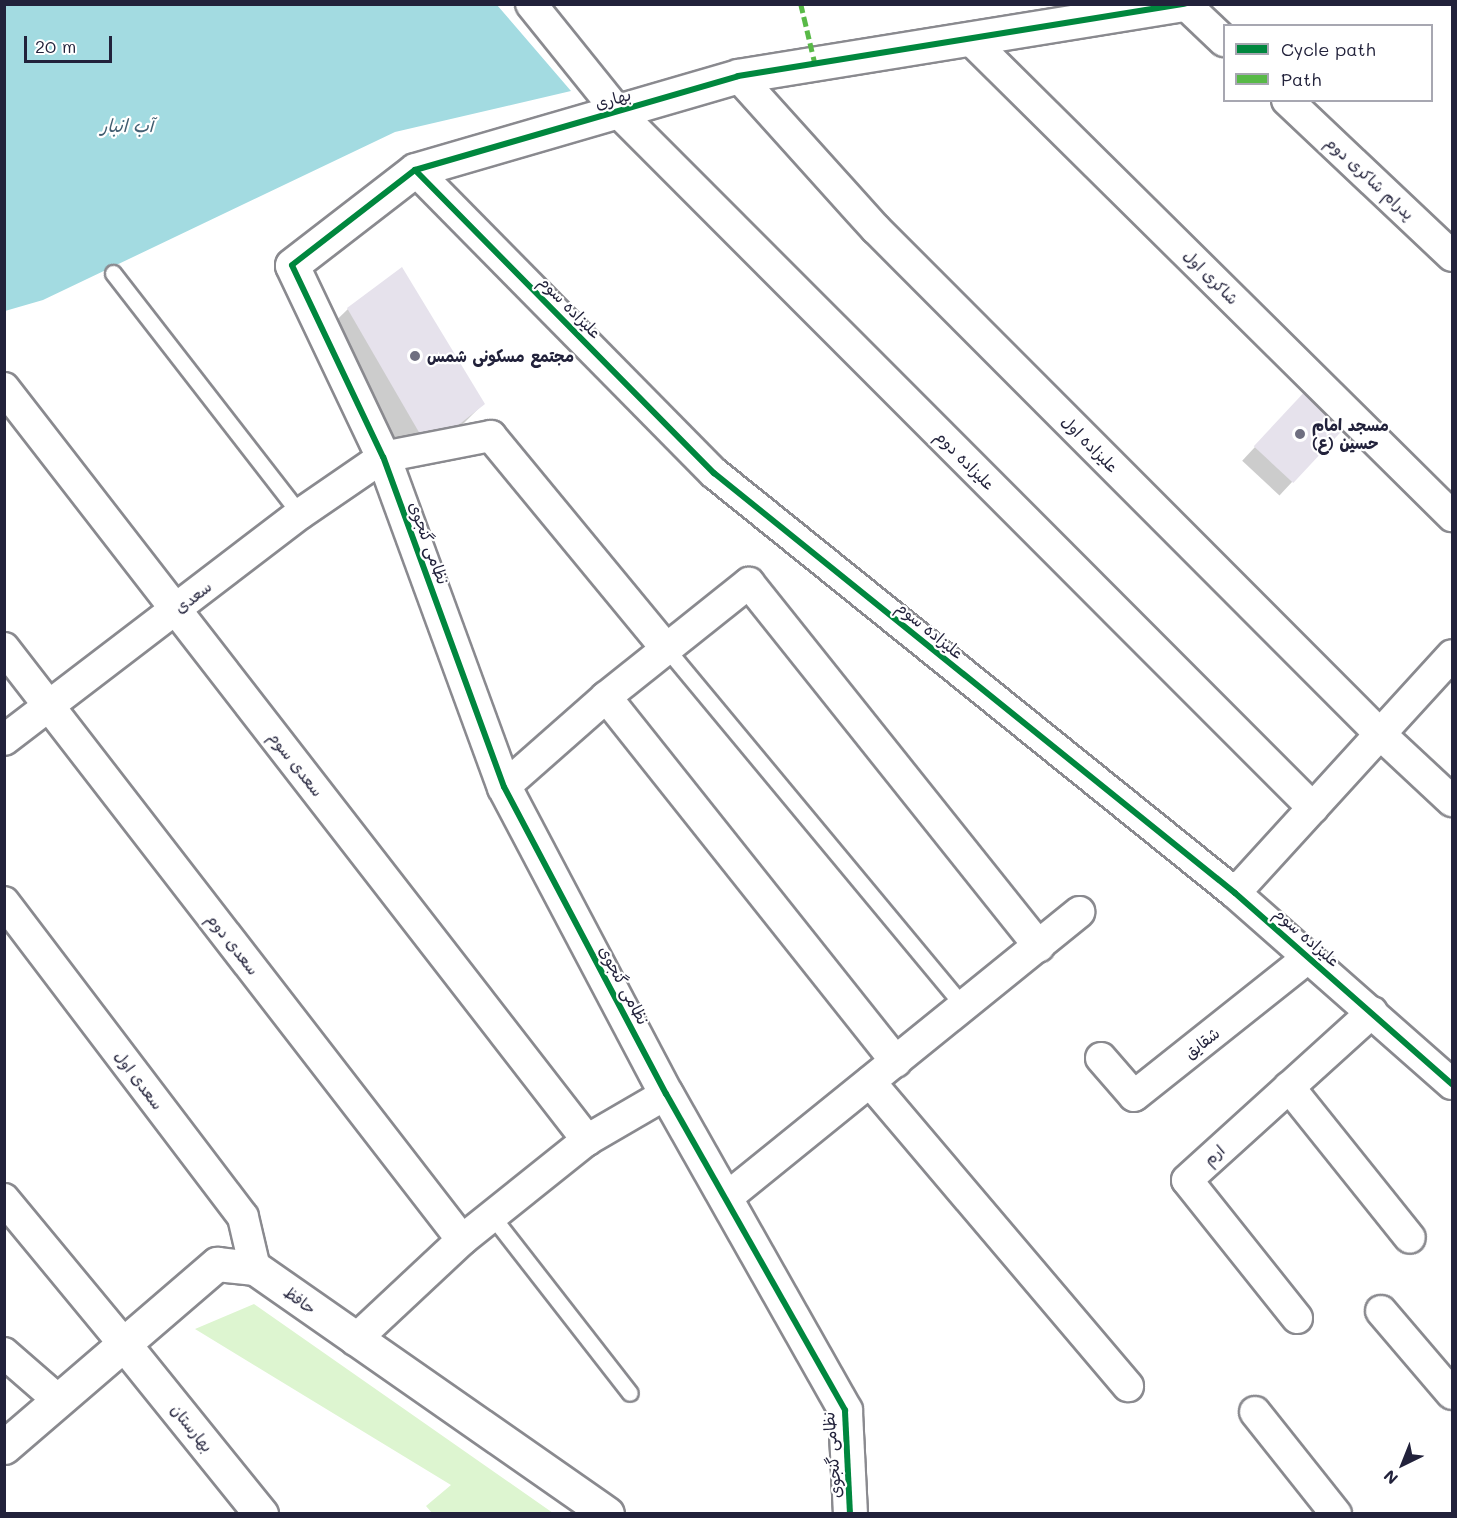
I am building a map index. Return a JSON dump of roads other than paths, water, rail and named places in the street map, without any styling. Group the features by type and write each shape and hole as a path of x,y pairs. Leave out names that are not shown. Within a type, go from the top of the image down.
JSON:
{"street":[{"name":"علیزاده دوم","path":"531,4 617,111 1312,808"},
{"name":"بهاری","path":"383,457 292,265 415,170 738,76 969,38 1105,9 1185,4"},
{"path":"1185,4 1223,40"},
{"name":"شاکری اول","path":"969,38 1452,516"},
{"name":"علیزاده اول","path":"738,76 876,229 1379,733 1452,801"},
{"name":"پدرام شاکری دوم","path":"1289,102 1452,256"},
{"name":"علیزاده سوم","path":"415,170 714,473 1235,893 1452,1084"},
{"name":"سعدی سوم","path":"4,388 587,1140"},
{"path":"383,457 491,436 666,648"},
{"name":"سعدی","path":"4,740 300,514 383,457"},
{"name":"نظامی گنجوی","path":"383,457 504,787 666,1094 845,1410 850,1514"},
{"path":"504,787 606,697 749,583 1039,946"},
{"name":"سعدی دوم","path":"4,648 462,1240"},
{"path":"1235,893 1452,655"},
{"path":"606,697 896,1062"},
{"name":"سعدی اول","path":"4,902 243,1217 255,1268"},
{"path":"725,1199 1079,912"},
{"name":"شقایق","path":"1101,1058 1134,1096 1309,957"},
{"name":"ارم","path":"1298,1318 1187,1180 1372,1012"},
{"path":"870,1082 1128,1386"},
{"path":"1289,1087 1410,1238"},
{"path":"355,1340 462,1240 587,1140 666,1094"},
{"path":"4,1199 123,1343"},
{"name":"حافظ","path":"4,1448 217,1264 255,1268 607,1514"},
{"path":"1381,1311 1452,1394"},
{"name":"بهارستان","path":"123,1343 261,1514"},
{"path":"4,1353 58,1400"},
{"path":"1255,1412 1336,1514"}],"lane":[{"path":"113,273 300,514"},
{"path":"666,648 964,1007"},
{"path":"492,1216 630,1394"}],"water":[{"name":"آب انبار","path":"5,5 497,5 571,91 395,132 43,300 5,311"}],"place":[{"name":"مجتمع مسکونی شمس","path":"415,356"},
{"name":"مسجد امام حسین (ع)","path":"1300,434"}]}
